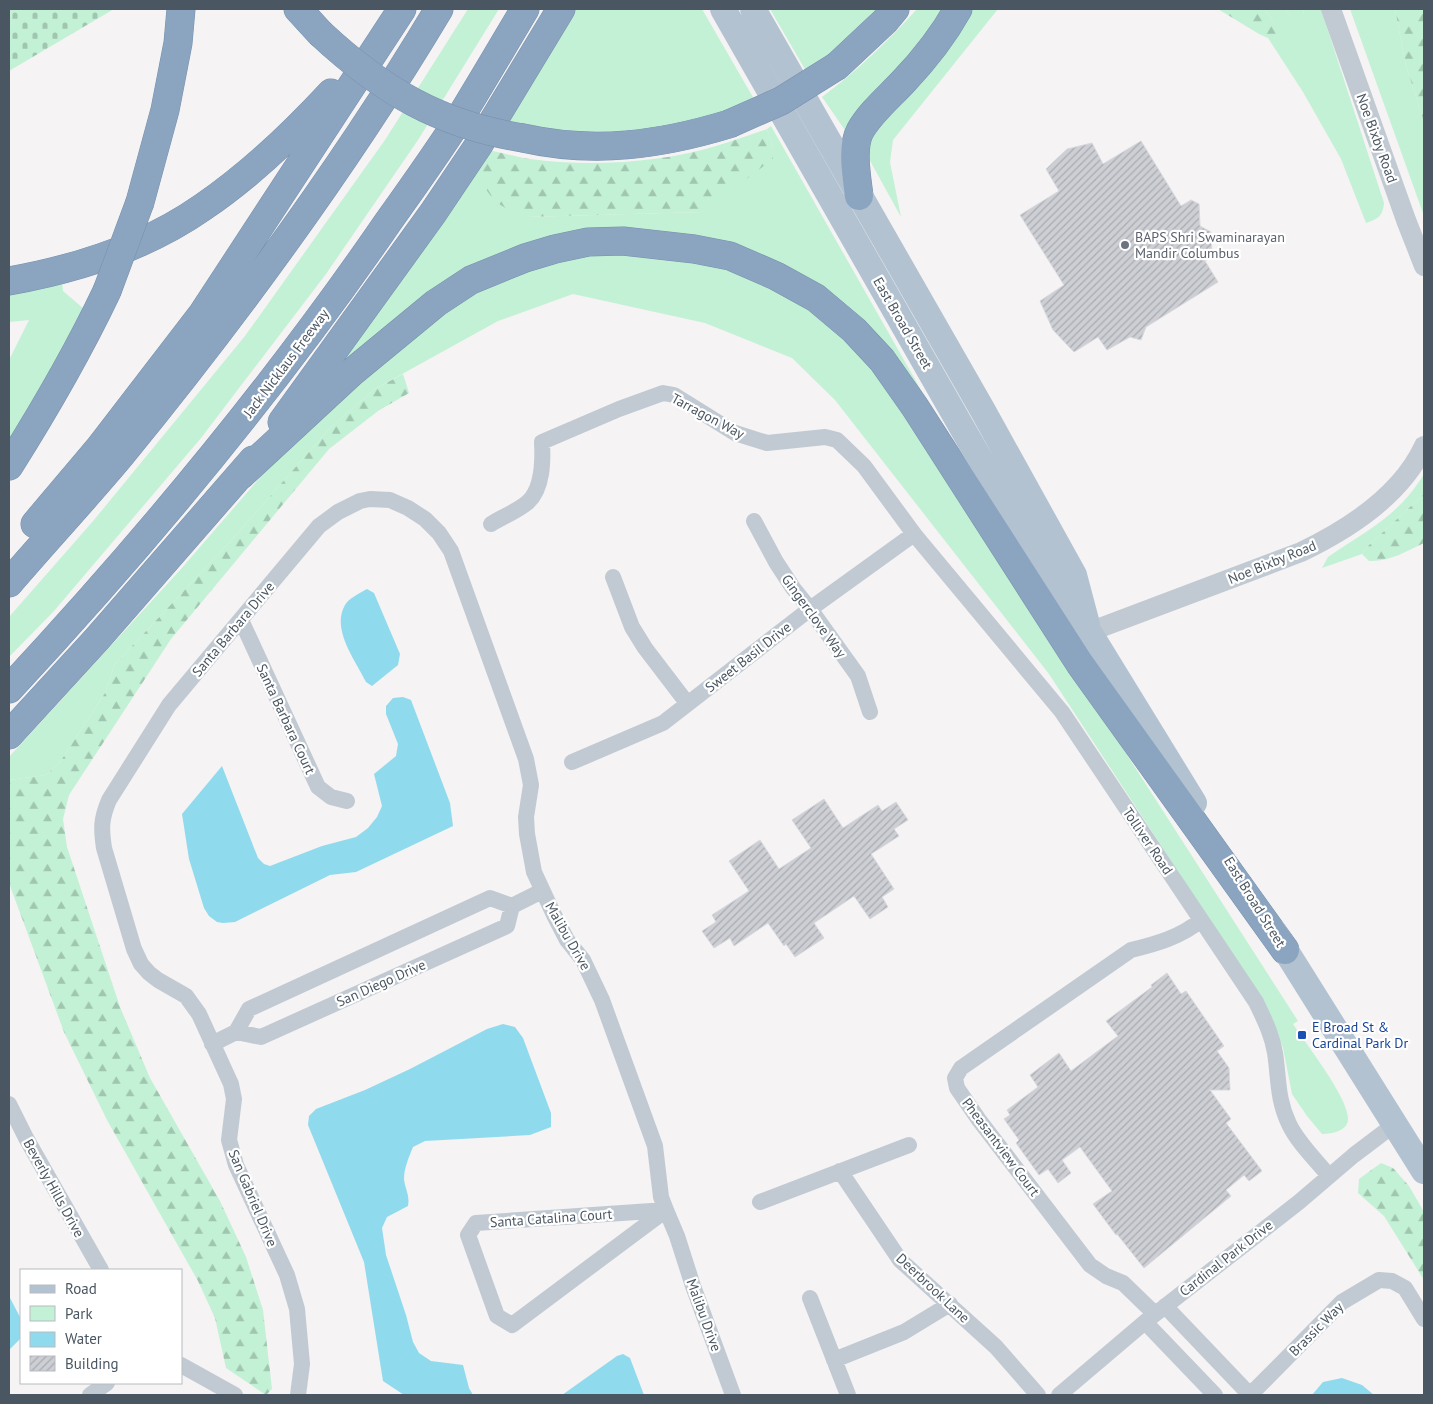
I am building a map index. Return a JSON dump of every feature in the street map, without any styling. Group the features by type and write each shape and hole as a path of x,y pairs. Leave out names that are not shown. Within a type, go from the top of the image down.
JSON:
{"highway":[{"path":"9,466 70,366 107,291 140,202 165,110 178,43 181,9"},
{"path":"298,9 347,58 377,81 413,102 466,126 494,134 543,143 592,147 644,144 698,133 729,124 781,101 837,66 886,21 895,9"},
{"path":"9,556 100,447 203,313 402,9"},
{"path":"9,583 120,456 230,318 327,184 394,83 439,9"},
{"name":"Jack Nicklaus Freeway","path":"9,689 166,514 251,409 333,301 461,116 525,9"},
{"path":"9,735 98,640 261,450 438,206 478,146 560,9"},
{"path":"859,196 856,171 856,148 859,133 868,120 937,42 958,9"},
{"path":"9,281 27,278 95,259 142,241 202,208 260,163 302,124 388,32"},
{"path":"241,475 351,373 436,303 471,280 525,258 588,242 624,241 694,249 730,256 776,276 816,298 854,330 882,360 915,407 1080,664 1285,950"}],"main road":[{"name":"East Broad Street","path":"723,9 1053,587 1089,632 1424,1171"},
{"name":"East Broad Street","path":"753,9 982,409 1074,575 1089,632"}],"street":[{"name":"Noe Bixby Road","path":"1331,9 1424,266"},
{"name":"Tarragon Way","path":"490,524 528,501 539,484 542,442 619,409 663,393 674,395 735,433 767,443 825,437 836,440 864,466 914,534"},
{"name":"Noe Bixby Road","path":"1089,632 1301,552 1328,538 1365,514 1390,493 1408,472 1424,446"},
{"name":"Santa Barbara Drive","path":"109,800 169,705 319,526 338,512 360,501 370,499 390,500"},
{"name":"Malibu Drive","path":"390,500 408,508 425,519 439,533 451,551 526,758 531,785 526,817 526,834 534,872 567,940 583,960 602,1000 655,1146 661,1197 677,1236 733,1395"},
{"name":"Gingerclove Way","path":"754,521 776,562 793,588 858,676 870,712"},
{"name":"Sweet Basil Drive","path":"572,762 662,723 810,609 914,534"},
{"name":"Tolliver Road","path":"914,534 1062,712 1256,1002 1268,1028 1275,1053 1278,1086 1289,1124 1295,1135 1329,1176"},
{"path":"613,577 632,627 645,648 687,703"},
{"name":"Santa Barbara Court","path":"241,620 318,787 331,797 347,801"},
{"name":"San Gabriel Drive","path":"109,800 102,817 102,834 134,949 141,964 149,973 186,996 198,1014 231,1084 234,1099 229,1140 236,1165 287,1275 297,1309 302,1364 298,1395"},
{"path":"212,1044 236,1032 249,1009 490,898 512,906 542,891"},
{"name":"San Diego Drive","path":"236,1032 261,1037 498,930 506,926 512,906"},
{"name":"Pheasantview Court","path":"1155,1314 1123,1283 1090,1266 979,1120 957,1088 954,1078 961,1068 1131,950 1173,937 1191,929 1201,920"},
{"name":"Beverly Hills Drive","path":"9,1104 26,1138 100,1269"},
{"name":"Cardinal Park Drive","path":"1059,1395 1155,1314 1299,1202 1395,1124"},
{"path":"760,1202 909,1145"},
{"name":"Deerbrook Lane","path":"840,1171 900,1260 996,1347 1038,1395"},
{"name":"Santa Catalina Court","path":"666,1210 512,1325 497,1316 468,1235 476,1223 666,1210"},
{"name":"Brassic Way","path":"1250,1395 1342,1302 1379,1280 1392,1280 1405,1288 1424,1319"},
{"path":"810,1298 848,1395"},
{"path":"834,1360 904,1332 950,1304"},
{"path":"1155,1314 1250,1395"},
{"path":"1155,1314 1216,1395"},
{"path":"182,1366 235,1395"},
{"path":"90,1395 106,1384"}],"green space":[{"path":"9,9 114,9 9,71"},
{"path":"468,9 499,9 418,140 326,274 201,438 54,611 9,657 9,617 94,520 245,336 385,140"},
{"path":"573,9 702,9 754,99 729,111 659,129 584,135 506,123"},
{"path":"770,9 882,9 838,49 806,71"},
{"path":"917,9 948,9 847,133 822,97 872,55"},
{"path":"970,9 998,9 893,140 890,162 901,217 868,157 869,134"},
{"path":"1218,9 1264,9 1273,21 1276,34 1268,38"},
{"path":"1264,9 1286,9 1291,17 1303,14 1304,9 1321,9 1384,203 1381,214 1374,220 1366,223 1341,159 1303,92 1268,38 1275,33 1273,21"},
{"path":"1286,9 1304,9 1298,22 1291,17"},
{"path":"1350,9 1395,9 1406,66 1424,122 1424,216"},
{"path":"1395,9 1424,9 1424,122 1406,66"},
{"path":"771,126 954,448 803,282 569,239 333,371 479,166 524,217 703,212 773,149 767,129"},
{"path":"767,129 773,149 773,159 703,212 524,217 499,204 493,198 484,185 479,166 489,150 525,158 576,163 648,160 694,152"},
{"path":"619,250 710,260 780,288 838,330 886,380 1298,1021 1293,1024 1334,1084 1346,1108 1348,1122 1343,1129 1322,1134 1307,1116 1292,1094 1283,1048 1273,1020 1049,674 835,400 792,358 705,323 573,294 498,321 375,389 330,428 228,544 115,664 105,693 60,762 46,775 9,780 9,757 181,569 296,436 443,310 523,268"},
{"path":"62,282 63,291 84,309 9,446 9,360 29,320 9,322 9,290"},
{"path":"403,374 409,393 378,411 329,449 171,639 69,795 63,819 67,847 120,1007 150,1078 220,1201 246,1257 263,1310 272,1389 266,1395 226,1368 215,1318 198,1281 107,1120 64,1032 9,883 9,780 46,775 60,762 105,693 115,664 228,544 330,428 375,389"},
{"path":"1424,474 1424,494 1368,546 1362,554 1322,568 1328,557 1381,522 1404,501"},
{"path":"1424,494 1424,543 1391,558 1369,561 1362,554 1368,546"},
{"path":"1381,1163 1393,1168 1409,1186 1424,1212 1424,1280 1384,1216 1358,1193 1359,1179"}],"water":[{"path":"367,589 374,593 400,654 398,665 372,686 366,682 346,644 341,624 341,614 347,602"},
{"path":"403,697 411,700 450,803 453,826 356,872 330,875 235,922 217,922 209,916 204,908 189,859 182,814 222,766 258,858 264,864 270,866 322,846 356,837 368,828 377,817 382,806 374,774 396,756 398,744 386,714 386,706 393,698"},
{"path":"503,1024 515,1027 523,1038 551,1113 551,1127 530,1135 425,1141 413,1147 404,1175 408,1206 387,1217 382,1228 386,1255 413,1342 419,1353 431,1361 463,1365 469,1388 473,1395 404,1395 383,1381 364,1262 308,1125 309,1116 316,1109 365,1090 487,1029"},
{"path":"9,1296 20,1317 20,1339 9,1350"},
{"path":"623,1354 630,1358 644,1395 562,1395 617,1356"},
{"path":"1342,1378 1362,1385 1374,1395 1312,1395 1323,1382"}],"building":[{"name":"BAPS Shri Swaminarayan Mandir Columbus","path":"1141,141 1181,206 1191,200 1199,204 1200,226 1211,232 1212,257 1205,261 1218,282 1146,327 1141,340 1130,337 1107,350 1098,337 1074,352 1053,330 1040,301 1064,285 1020,215 1059,191 1046,169 1067,149 1092,143 1103,164"},
{"path":"824,799 843,828 878,805 882,811 896,802 908,820 894,829 899,836 871,854 894,889 882,897 888,907 870,919 854,896 814,923 824,938 795,957 786,944 784,946 768,923 734,946 730,938 714,948 702,931 716,922 712,915 749,891 729,861 760,840 779,869 811,848 792,820"},
{"path":"1167,973 1181,994 1186,991 1224,1046 1217,1051 1229,1068 1230,1090 1210,1090 1231,1119 1226,1123 1262,1171 1249,1181 1244,1175 1226,1190 1231,1196 1144,1268 1093,1204 1112,1191 1080,1147 1062,1160 1071,1173 1058,1183 1048,1169 1039,1175 1016,1143 1019,1140 1004,1119 1010,1115 1007,1110 1038,1087 1030,1075 1059,1053 1071,1071 1118,1036 1106,1021 1152,987 1151,985"}],"place":[{"name":"BAPS Shri Swaminarayan Mandir Columbus","path":"1125,245"},
{"name":"E Broad St & Cardinal Park Dr","path":"1302,1035"}]}
